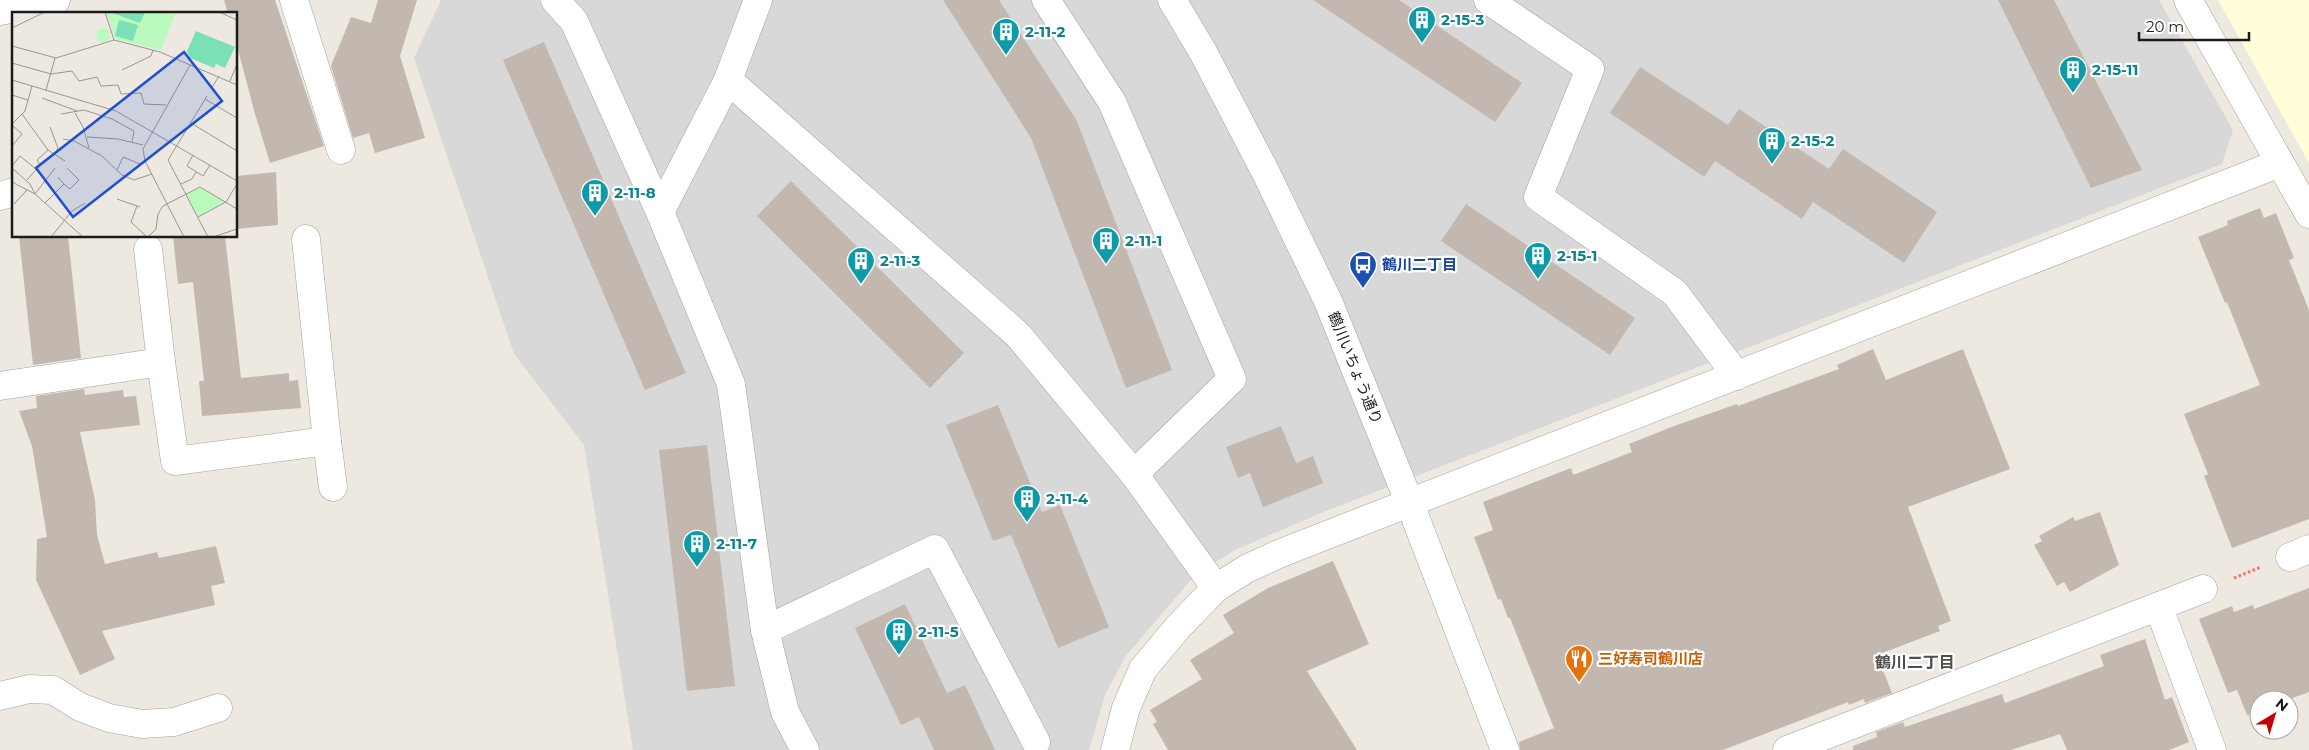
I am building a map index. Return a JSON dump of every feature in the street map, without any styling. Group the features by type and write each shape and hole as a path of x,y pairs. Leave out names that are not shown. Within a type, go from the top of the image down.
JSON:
{"street":[{"path":"0,10 56,0"},
{"path":"555,0 574,21 660,212 731,384 765,630 785,712 805,750"},
{"path":"660,212 728,80 758,0"},
{"path":"1046,0 1112,102 1232,379 1134,474"},
{"name":"鶴川いちょう通り","path":"1172,0 1203,52 1261,163 1328,301 1410,504 1505,750"},
{"path":"1488,0 1590,69 1538,196 1675,293 1737,376"},
{"path":"2188,0 2309,214"},
{"path":"296,1 341,150"},
{"path":"728,80 1018,335 1134,474 1216,588"},
{"path":"1116,750 1126,708 1143,669 1179,626 1216,588 1248,568 1282,553 2280,163"},
{"path":"306,239 333,487"},
{"path":"148,249 175,462 327,440"},
{"path":"0,386 161,362"},
{"path":"765,630 935,549 1036,742"},
{"path":"1787,750 1842,740 2203,589"},
{"path":"2158,608 2212,750"},
{"path":"0,696 29,690 53,690 80,706 102,715 142,724 174,722 218,708"}],"path":[{"path":"2203,589 2299,553"}],"shaded area":[{"path":"441,0 2159,0 2233,130 2222,164 1321,513 1235,550 1195,575 1125,657 1105,695 1089,750 633,750 584,445 514,354 414,58"},
{"path":"2218,0 2309,0 2309,163"}],"building":[{"path":"224,0 275,0 324,146 270,163 238,50 238,12 227,12"},
{"path":"378,0 417,0 400,56 425,138 375,153 369,133 353,138 331,66 351,17 371,23"},
{"path":"943,0 999,0 1077,121 1172,370 1126,388 1031,138"},
{"name":"2-15-3","path":"1313,0 1399,0 1522,83 1495,122"},
{"name":"2-15-11","path":"1998,0 2054,0 2142,170 2091,188"},
{"name":"2-11-8","path":"544,42 686,373 645,390 503,60"},
{"name":"2-15-2","path":"1640,67 1728,125 1739,109 1829,169 1843,149 1937,212 1904,263 1813,202 1802,219 1715,161 1704,177 1610,113"},
{"path":"276,172 278,225 238,229 238,176"},
{"name":"2-11-3","path":"791,181 964,353 930,388 757,216"},
{"name":"2-15-1","path":"1466,204 1635,318 1610,355 1441,241"},
{"path":"2260,208 2264,218 2276,213 2294,258 2289,260 2309,310 2309,519 2232,548 2204,476 2208,474 2184,414 2260,385 2227,302 2225,303 2198,237 2228,225 2227,221"},
{"path":"19,238 68,238 81,358 33,365"},
{"path":"173,238 225,238 241,378 289,373 289,381 298,380 301,408 202,416 199,381 204,381 193,282 178,284"},
{"path":"1873,349 1886,380 1963,349 2010,469 1908,507 1951,621 1938,626 1940,631 1877,655 1892,693 1865,703 1864,699 1849,705 1848,702 1723,750 1520,750 1519,742 1554,728 1510,618 1508,618 1501,599 1498,600 1474,537 1493,530 1483,502 1571,468 1573,475 1632,452 1629,444 1674,426 1737,404 1738,406 1839,369 1837,365"},
{"path":"84,389 85,395 123,390 124,397 136,396 140,425 80,432 95,500 97,535 105,564 157,552 159,558 216,546 225,583 211,586 215,605 102,631 115,659 80,675 36,580 37,539 47,537 32,446 19,411 37,408 36,396"},
{"name":"2-11-4","path":"998,405 1042,512 1060,505 1109,627 1058,648 1011,535 993,541 946,425"},
{"path":"1281,426 1296,463 1313,456 1323,483 1263,507 1250,473 1238,478 1226,447"},
{"name":"2-11-7","path":"707,445 735,686 687,691 659,450"},
{"path":"2100,512 2119,565 2070,592 2064,582 2057,586 2034,545 2042,541 2039,536 2073,517 2075,521"},
{"path":"1333,561 1369,644 1307,671 1357,750 1168,750 1153,724 1157,722 1150,710 1202,679 1190,660 1234,633 1223,615 1268,588"},
{"path":"2309,588 2309,692 2299,696 2299,690 2249,690 2249,714 2247,715 2237,690 2228,693 2199,619 2232,606 2234,612 2253,605 2254,609"},
{"name":"2-11-5","path":"905,604 947,693 965,685 995,750 934,750 919,717 901,725 855,628"},
{"path":"2145,639 2165,700 2172,697 2189,742 2169,750 2067,750 2060,734 2011,750 1853,750 1853,746 1877,737 1876,732 1903,722 1905,727 2002,694 2005,703 2104,666 2100,655"}],"place":[{"name":"2-15-3","path":"1422,44"},
{"name":"2-11-2","path":"1006,56"},
{"name":"2-15-11","path":"2073,94"},
{"name":"2-15-2","path":"1772,165"},
{"name":"2-11-8","path":"595,217"},
{"name":"2-11-1","path":"1106,265"},
{"name":"2-15-1","path":"1538,280"},
{"name":"2-11-3","path":"861,285"},
{"name":"鶴川二丁目","path":"1363,289"},
{"name":"2-11-4","path":"1027,523"},
{"name":"2-11-7","path":"697,568"},
{"name":"2-11-5","path":"899,656"},
{"name":"三好寿司鶴川店","path":"1579,683"}],"district":[{"name":"鶴川二丁目","path":"1915,662"}]}
